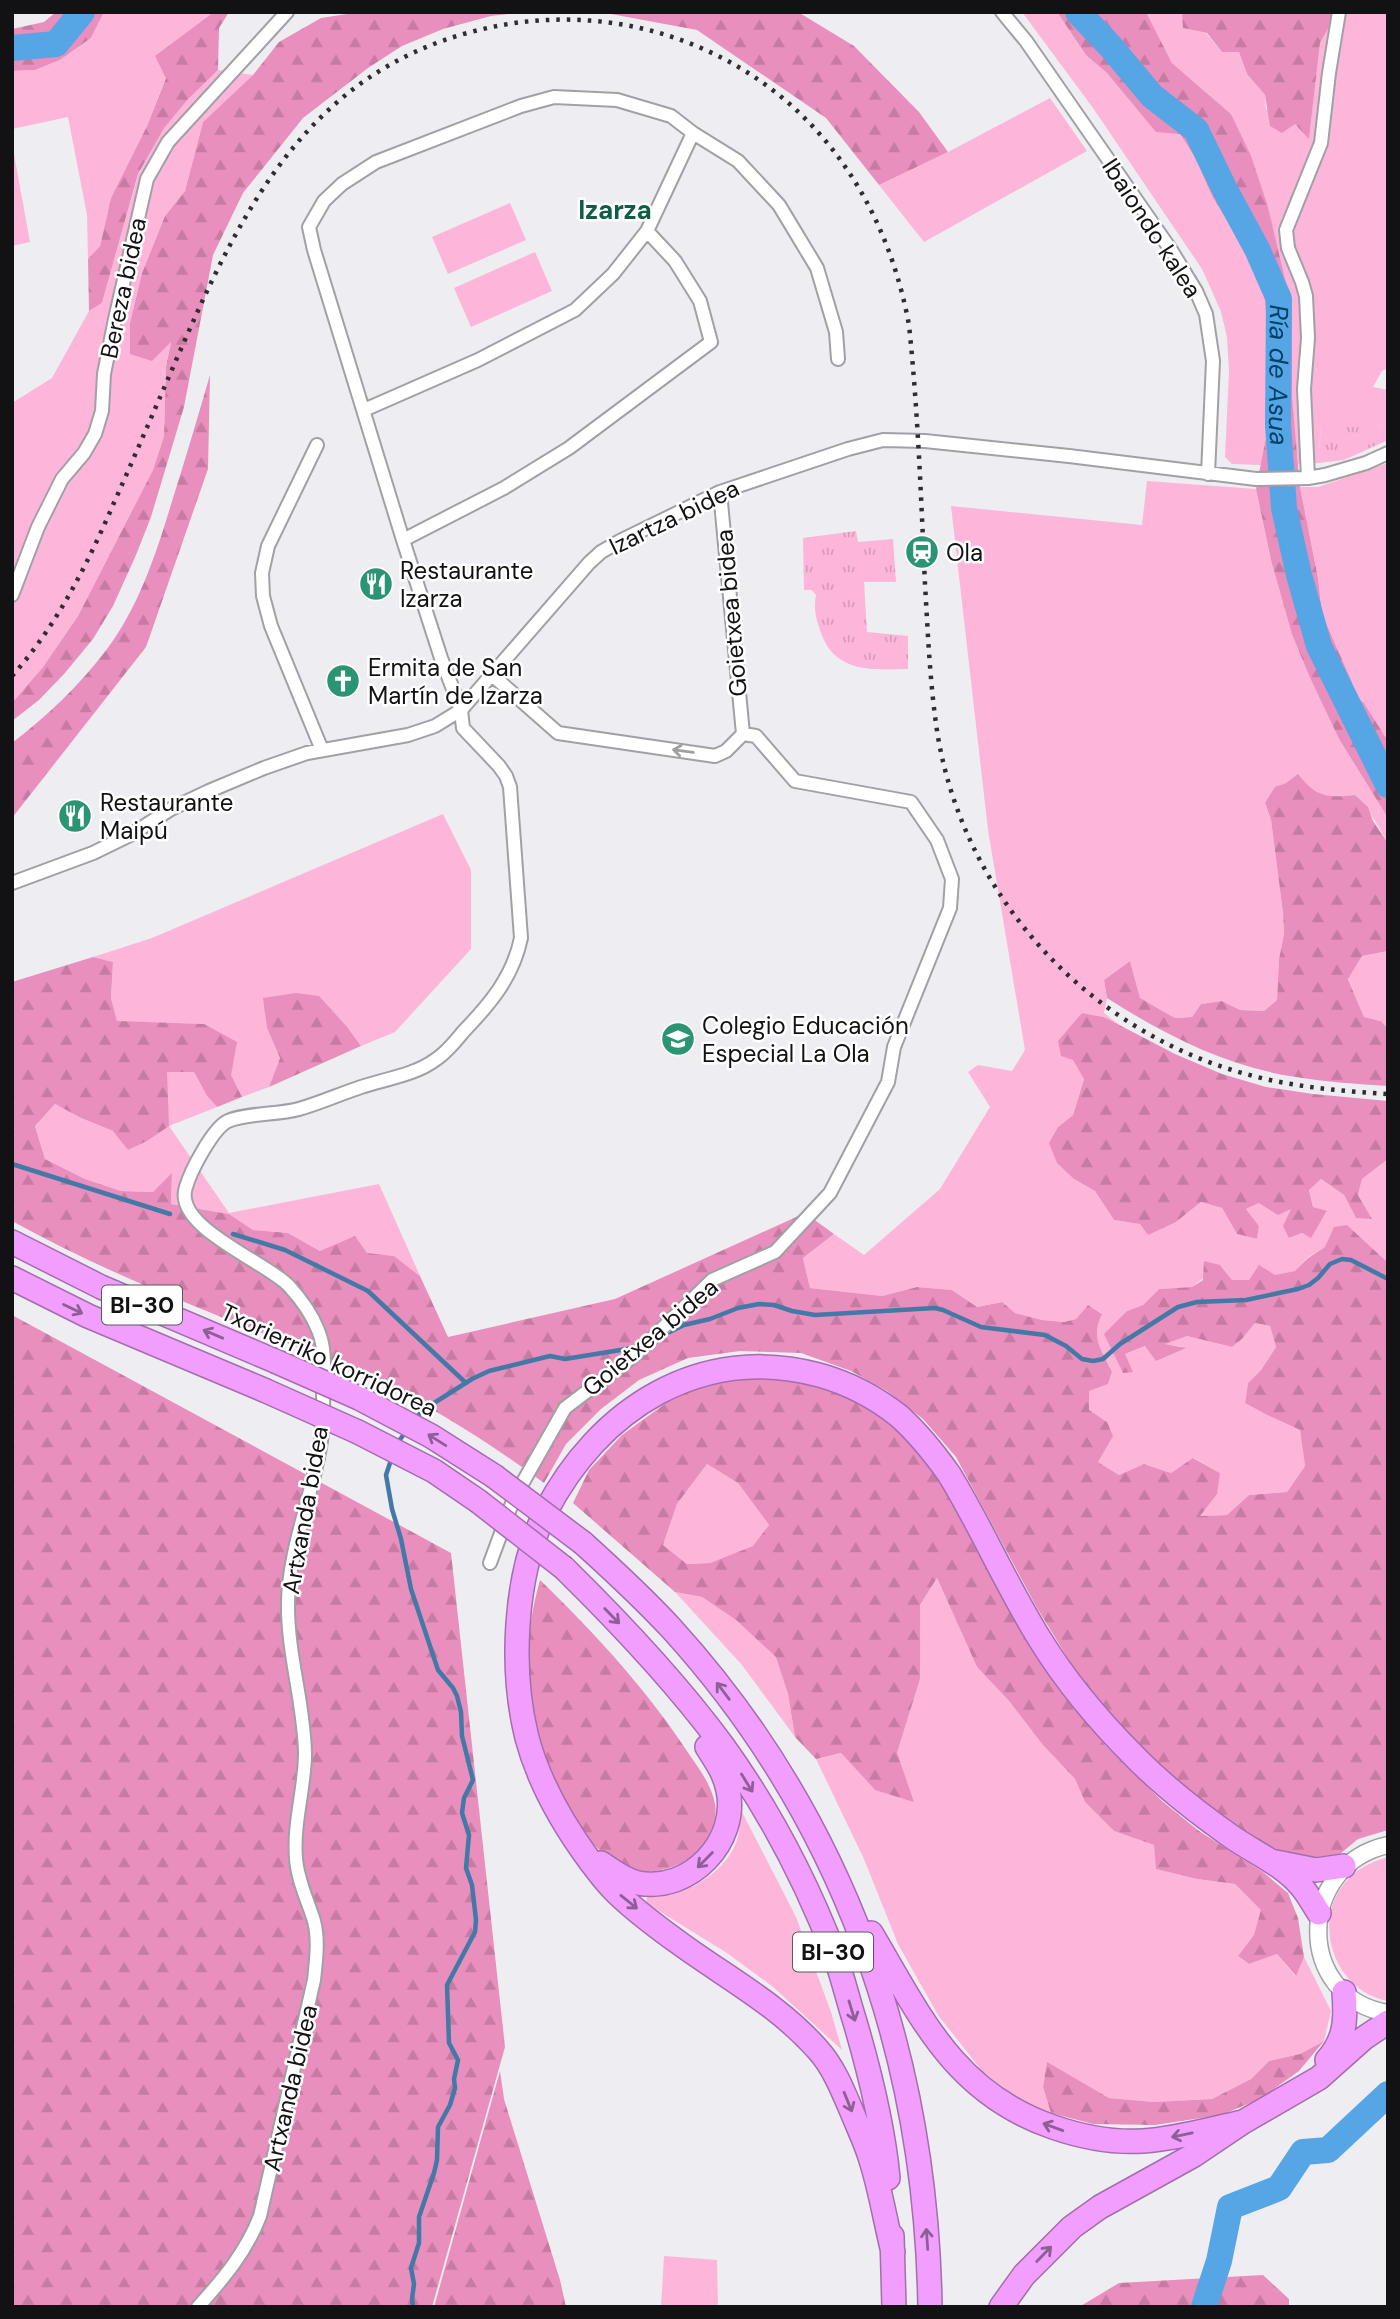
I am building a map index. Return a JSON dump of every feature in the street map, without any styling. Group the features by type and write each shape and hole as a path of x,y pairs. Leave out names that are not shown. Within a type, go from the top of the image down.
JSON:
{"highway":[{"name":"Txorierriko korridorea","path":"12,1242 101,1287 359,1398 431,1436 494,1476 583,1544 632,1587 672,1629 724,1692 771,1758 835,1874 863,1940 900,2060 921,2169 930,2307"},
{"name":"BI-30","path":"12,1278 113,1327 358,1432 434,1471 478,1501 564,1568 615,1619 677,1690 722,1745 748,1784 814,1906 836,1958 869,2067 878,2111 887,2174 894,2307"},
{"path":"892,2252 871,2158 842,2088 821,2054 792,2023 742,1984 681,1945 611,1888 560,1817 542,1781 527,1737 516,1663 520,1605 526,1573 545,1514 579,1460 612,1424 646,1399 675,1384 708,1373 739,1367 798,1370 844,1383 879,1402 916,1432 933,1452 962,1496 1042,1643 1104,1724 1135,1758 1198,1812 1273,1861 1301,1886 1319,1913"},
{"path":"583,1852 621,1877 638,1883 653,1884 685,1876 699,1868 715,1851 729,1819 728,1790 719,1764 694,1728 677,1690"},
{"path":"1273,1861 1316,1870 1345,1866"},
{"path":"835,1874 944,2052 985,2092 1010,2109 1072,2134 1120,2142 1162,2139 1243,2122"},
{"path":"1283,2099 1325,2062 1340,2044 1346,2019 1344,1992"},
{"path":"1001,2307 1024,2275 1072,2227 1100,2207 1194,2155 1243,2122 1319,2078 1364,2038 1388,2022"}],"street":[{"name":"Bereza bidea","path":"12,595 38,527 62,479 84,453 95,434 102,411 104,374 115,319 147,179 167,142 288,12"},
{"name":"Ibaiondo kalea","path":"1002,12 1026,41 1171,250 1196,291 1206,314 1213,361 1208,474"},
{"path":"1306,478 1306,296 1288,248 1286,230 1321,143 1339,12"},
{"path":"461,710 441,659 402,540 314,250 309,227 324,201 342,184 376,162 521,106 554,97 617,100 671,116 738,161 779,205 817,268 836,332 838,359"},
{"path":"364,410 478,360 575,310 613,274 647,231 693,132"},
{"path":"402,540 504,488 569,448 711,342 700,301 675,261 647,231"},
{"name":"Izartza bidea","path":"12,883 93,853 209,791 307,753 408,735 435,726 461,710 601,552 720,492 848,449 895,439 1069,456 1256,479 1306,478 1330,474 1388,453"},
{"path":"317,445 268,546 262,573 263,596 271,626 322,750"},
{"name":"Goietxea bidea","path":"490,1563 513,1498 565,1408 635,1355 712,1280 775,1252 830,1193 888,1082 894,1047 950,908 952,879 937,840 911,802 795,781 756,736 743,734 720,492"},
{"path":"492,675 558,733 715,756 726,751 743,734"},
{"name":"Artxanda bidea","path":"198,2307 237,2261 260,2216 314,1980 317,1945 315,1925 295,1860 305,1773 305,1749 291,1653 288,1602 293,1555 321,1440 325,1356 318,1329 289,1286 222,1242 193,1215 184,1203 183,1195 218,1128 241,1117 274,1115 300,1109 420,1069 436,1060 451,1046 484,1010 508,978 517,958 521,939 510,787 499,766 463,728 461,710"},
{"path":"1388,1845 1359,1855 1345,1866 1328,1887 1319,1913 1317,1931 1319,1949 1329,1973 1344,1992 1360,2004 1388,2013"}],"green space":[{"path":"56,12 104,12 91,38 60,60 35,70 12,71 12,29 44,22"},
{"path":"104,12 214,12 166,77 147,126 111,198 100,246 88,259 87,215 68,117 12,129 12,71 35,70 60,60 91,38"},
{"path":"214,12 229,12 219,28 218,70 188,99 164,128 138,174 102,303 89,311 88,259 100,246 111,198 147,126 166,78 155,56"},
{"path":"360,12 526,12 491,16 443,29 402,46 368,68 303,118 243,193 213,255 184,407 151,517 136,555 113,606 93,639 39,700 12,721 12,703 43,667 78,616 153,470 164,436 166,367 171,342 152,361 130,354 130,323 142,273 165,216 185,191 203,122 253,75 279,42 321,18"},
{"path":"600,12 798,12 854,46 919,112 948,152 879,185 826,118 697,30"},
{"path":"1022,12 1057,12 1086,55 1107,73 1131,100 1180,134 1196,159 1212,196 1241,243 1264,291 1267,381 1266,437 1261,465 1232,464 1225,457 1229,371 1227,337 1221,312 1202,269 1093,108"},
{"path":"1057,12 1146,12 1172,63 1231,114 1251,156 1268,207 1292,309 1292,397 1300,487 1318,578 1322,614 1352,682 1354,695 1364,703 1388,741 1388,818 1339,739 1311,680 1292,634 1271,560 1256,489 1266,437 1267,327 1264,291 1241,243 1212,196 1196,159 1180,134 1156,132 1107,73 1086,55"},
{"path":"1146,12 1182,12 1184,28 1206,33 1222,52 1239,52 1247,74 1265,95 1266,109 1295,124 1309,138 1320,43 1336,15 1335,12 1388,12 1388,368 1382,371 1373,387 1388,390 1388,423 1378,427 1321,427 1318,463 1298,464 1277,251 1268,207 1231,114 1172,63"},
{"path":"1182,12 1335,12 1336,15 1320,43 1309,139 1295,124 1282,133 1270,126 1265,95 1247,74 1239,52 1222,52 1207,33 1183,28"},
{"path":"218,70 253,75 203,122 185,191 165,216 142,273 130,323 171,341 166,367 164,436 153,470 78,616 43,667 12,703 12,403 52,378 89,311 102,303 138,175 163,128 187,99"},
{"path":"1050,98 1087,151 924,242 879,185 948,152"},
{"path":"12,143 30,242 12,246"},
{"path":"510,203 526,240 448,274 432,237"},
{"path":"535,252 552,291 471,327 454,288"},
{"path":"210,375 208,469 146,647 12,818 12,743 50,711 86,675 119,632 129,614 161,538"},
{"path":"1388,423 1388,440 1344,460 1318,463 1321,427 1378,427"},
{"path":"1388,463 1388,741 1364,703 1353,695 1352,682 1322,614 1318,578 1300,487 1318,487"},
{"path":"1147,481 1256,489 1271,560 1311,680 1339,739 1388,818 1388,843 1369,811 1355,795 1325,796 1289,783 1278,787 1265,804 1271,820 1283,913 1284,934 1279,959 1277,1000 1264,1011 1240,1010 1222,1001 1201,1004 1192,1017 1175,1018 1140,998 1130,961 1104,980 1107,998 1104,1013 1127,1031 1104,1017 1082,1013 1072,1037 1073,1054 1084,1078 1073,1115 1058,1127 1074,1179 1095,1191 1114,1220 1141,1224 1176,1222 1201,1202 1222,1208 1237,1234 1257,1239 1259,1226 1246,1209 1259,1203 1292,1208 1289,1238 1302,1233 1311,1237 1327,1212 1313,1207 1309,1189 1321,1179 1344,1195 1356,1218 1371,1218 1358,1195 1362,1179 1388,1159 1388,1263 1325,1247 1308,1257 1296,1271 1249,1281 1232,1280 1220,1265 1192,1287 1159,1289 1143,1305 1127,1311 1118,1321 1125,1354 1146,1346 1184,1347 1163,1344 1187,1336 1232,1347 1255,1323 1270,1326 1276,1347 1261,1370 1248,1383 1245,1403 1300,1430 1305,1466 1287,1492 1249,1495 1227,1515 1199,1516 1220,1473 1194,1458 1171,1473 1144,1464 1119,1475 1098,1462 1107,1422 1089,1411 1088,1390 1108,1384 1112,1372 1097,1337 1101,1313 1088,1305 1076,1319 1064,1322 1015,1313 1001,1302 977,1307 952,1290 917,1287 882,1296 810,1288 803,1258 834,1234 864,1255 940,1189 990,1107 968,1072 978,1065 1012,1071 1025,1050 988,830 951,506 1142,525"},
{"path":"856,531 858,542 893,539 896,582 864,582 867,632 908,636 908,669 866,668 843,661 825,642 816,615 816,595 812,590 804,590 803,538"},
{"path":"1298,774 1316,792 1329,796 1355,795 1368,807 1373,821 1388,843 1388,951 1362,956 1348,979 1364,1017 1381,1021 1388,1029 1388,1086 1307,1079 1246,1066 1174,1037 1107,998 1104,980 1130,961 1140,998 1175,1018 1192,1017 1201,1004 1222,1001 1240,1010 1264,1011 1277,1000 1279,959 1284,934 1283,913 1271,820 1265,803 1275,787"},
{"path":"443,814 471,870 471,949 395,1032 361,1046 348,1028 267,1028 280,1058 269,1087 242,1097 204,1024 117,1022 111,998 113,962 93,957 152,938"},
{"path":"1388,951 1388,1029 1381,1021 1364,1017 1348,978 1362,956"},
{"path":"93,957 113,962 111,998 117,1021 204,1024 237,1042 231,1075 242,1097 217,1107 207,1096 194,1072 167,1072 169,1126 128,1150 113,1131 55,1104 35,1126 45,1159 85,1179 121,1191 153,1192 172,1173 171,1204 229,1214 253,1230 288,1233 320,1251 355,1236 367,1253 394,1256 420,1276 448,1337 615,1299 805,1213 834,1234 803,1258 810,1288 882,1296 917,1287 952,1290 977,1307 1002,1302 1015,1313 1064,1322 1076,1319 1088,1305 1102,1314 1097,1337 1112,1372 1108,1384 1089,1391 1089,1410 1107,1422 1113,1436 1098,1462 1119,1475 1144,1464 1171,1473 1193,1458 1220,1473 1217,1494 1200,1516 1227,1515 1249,1495 1287,1492 1305,1466 1300,1430 1245,1403 1248,1383 1261,1370 1276,1347 1270,1326 1255,1323 1232,1347 1187,1336 1165,1344 1186,1348 1156,1361 1145,1346 1125,1354 1133,1372 1123,1373 1104,1334 1127,1311 1143,1305 1159,1289 1192,1287 1203,1280 1204,1261 1220,1265 1232,1280 1249,1280 1259,1265 1275,1275 1295,1271 1325,1247 1334,1227 1347,1225 1388,1263 1388,1830 1358,1839 1340,1854 1322,1859 1295,1860 1251,1836 1189,1791 1119,1726 1075,1670 1037,1608 956,1457 923,1419 887,1391 851,1371 801,1353 740,1351 688,1358 639,1380 601,1409 566,1444 544,1483 461,1426 372,1378 134,1281 12,1221 12,982"},
{"path":"296,993 319,996 361,1046 269,1087 280,1058 267,1028 263,998"},
{"path":"1082,1013 1104,1017 1175,1054 1222,1074 1266,1087 1388,1101 1388,1159 1362,1179 1358,1195 1372,1219 1356,1218 1344,1195 1321,1179 1309,1190 1313,1207 1327,1211 1311,1238 1302,1233 1289,1238 1283,1226 1291,1209 1278,1215 1259,1203 1246,1209 1259,1226 1257,1239 1237,1234 1222,1208 1201,1202 1176,1222 1148,1235 1140,1224 1114,1220 1095,1191 1074,1179 1057,1163 1049,1143 1058,1127 1073,1115 1084,1079 1073,1060 1061,1056 1058,1041"},
{"path":"166,1072 194,1072 207,1096 217,1107 169,1126 229,1213 379,1184 420,1276 394,1256 320,1251 288,1233 253,1230 229,1214 171,1204 172,1174 153,1192 121,1191 85,1179 45,1159 35,1126 55,1104 113,1131"},
{"path":"12,1315 451,1553 505,2047 432,2307 12,2307"},
{"path":"746,1378 785,1379 816,1384 852,1396 883,1418 933,1464 1066,1696 1106,1746 1162,1801 1199,1831 1263,1872 1288,1893 1298,1918 1304,1957 1296,1976 1277,1954 1249,1964 1238,1956 1254,1935 1261,1910 1235,1884 1197,1879 1156,1869 1154,1845 1114,1831 1085,1802 1075,1779 977,1667 937,1578 920,1605 920,1679 897,1753 914,1802 875,1790 841,1753 816,1759 795,1737 788,1694 776,1657 736,1620 702,1597 675,1592 573,1503 589,1470 622,1435 666,1403 707,1383","holes":["707,1464 738,1483 769,1525 753,1546 710,1563 687,1564 663,1545 677,1504"]},
{"path":"707,1464 738,1483 769,1525 754,1546 710,1563 687,1564 663,1545 677,1504"},
{"path":"937,1578 977,1667 1075,1779 1085,1802 1114,1831 1154,1845 1157,1869 1197,1879 1235,1884 1262,1910 1254,1936 1238,1956 1249,1964 1277,1954 1295,1976 1304,1957 1331,2011 1324,2041 1300,2054 1269,2061 1251,2079 1212,2099 1154,2102 1109,2098 1047,2063 1043,2087 1051,2113 1017,2098 982,2071 938,2015 898,1944 864,1859 816,1759 841,1753 875,1790 897,1753 920,1679 920,1605"},
{"path":"540,1580 601,1642 639,1686 675,1733 709,1785 716,1810 712,1827 700,1848 680,1864 654,1871 629,1868 607,1856 587,1836 555,1784 536,1729 529,1690 529,1642"},
{"path":"675,1592 702,1597 736,1620 777,1657 788,1694 795,1737 742,1665"},
{"path":"741,1810 796,1917 842,2050 772,1986 727,1953 646,1903 647,1897 683,1891 719,1868 736,1843"},
{"path":"1388,1857 1388,2001 1368,1994 1352,1982 1340,1966 1332,1948 1329,1928 1332,1908 1340,1890 1362,1868"},
{"path":"1324,2041 1299,2071 1260,2099 1221,2115 1155,2125 1093,2124 1051,2113 1043,2087 1047,2062 1109,2098 1154,2102 1212,2099 1251,2079 1269,2061 1300,2054"},
{"path":"500,2071 504,2099 566,2307 434,2307"},
{"path":"664,2256 717,2260 718,2305 739,2307 661,2307"},
{"path":"1263,2275 1289,2299 1289,2307 1079,2307 1119,2283"}],"waterway":[{"name":"Ría de Asua","path":"12,48 56,44 82,12"},
{"name":"Ría de Asua","path":"1078,12 1152,96 1196,130 1257,249 1279,299 1278,425 1284,508 1299,575 1319,646 1388,785"},
{"path":"12,1164 170,1214"},
{"path":"233,1234 285,1250 368,1291 466,1383"},
{"path":"659,1337 684,1325 759,1304 815,1315 935,1308 981,1327 1045,1335 1066,1346 1082,1359 1093,1361 1103,1359 1120,1344 1178,1307 1197,1302 1246,1300 1298,1289 1309,1285 1330,1264 1342,1259 1351,1260 1388,1279"},
{"path":"414,1420 423,1410 489,1371 550,1356 565,1359 639,1347"},
{"path":"396,1445 407,1430"},
{"path":"392,1457 386,1475 411,1589 438,1670 457,1696 462,1736 473,1780 464,1798 462,1813 469,1835 466,1868 472,1885 475,1932 447,1985 449,2043 458,2060 450,2105 438,2127 434,2173 419,2217 419,2243 411,2268 414,2284 413,2307"},
{"path":"1204,2307 1219,2261 1230,2207 1279,2188 1303,2152 1328,2150 1388,2094"}],"railway":[{"path":"12,676 43,637 81,573 207,290 232,241 260,194 291,151 326,112 368,79 416,52 471,32 527,22 584,20 667,35 737,66 775,92 809,122 838,157 863,194 883,235 898,279 909,325 930,661 938,737 953,796 976,852 1006,903 1043,950 1086,991 1135,1026 1189,1054 1246,1074 1281,1082 1388,1094"}],"place":[{"name":"Ola","path":"922,552"},
{"name":"Restaurante Izarza","path":"376,584"},
{"name":"Ermita de San Martín de Izarza","path":"343,681"},
{"name":"Restaurante Maipú","path":"75,816"},
{"name":"Colegio Educación Especial La Ola","path":"678,1039"}],"district":[{"name":"Izarza","path":"615,210"}]}
